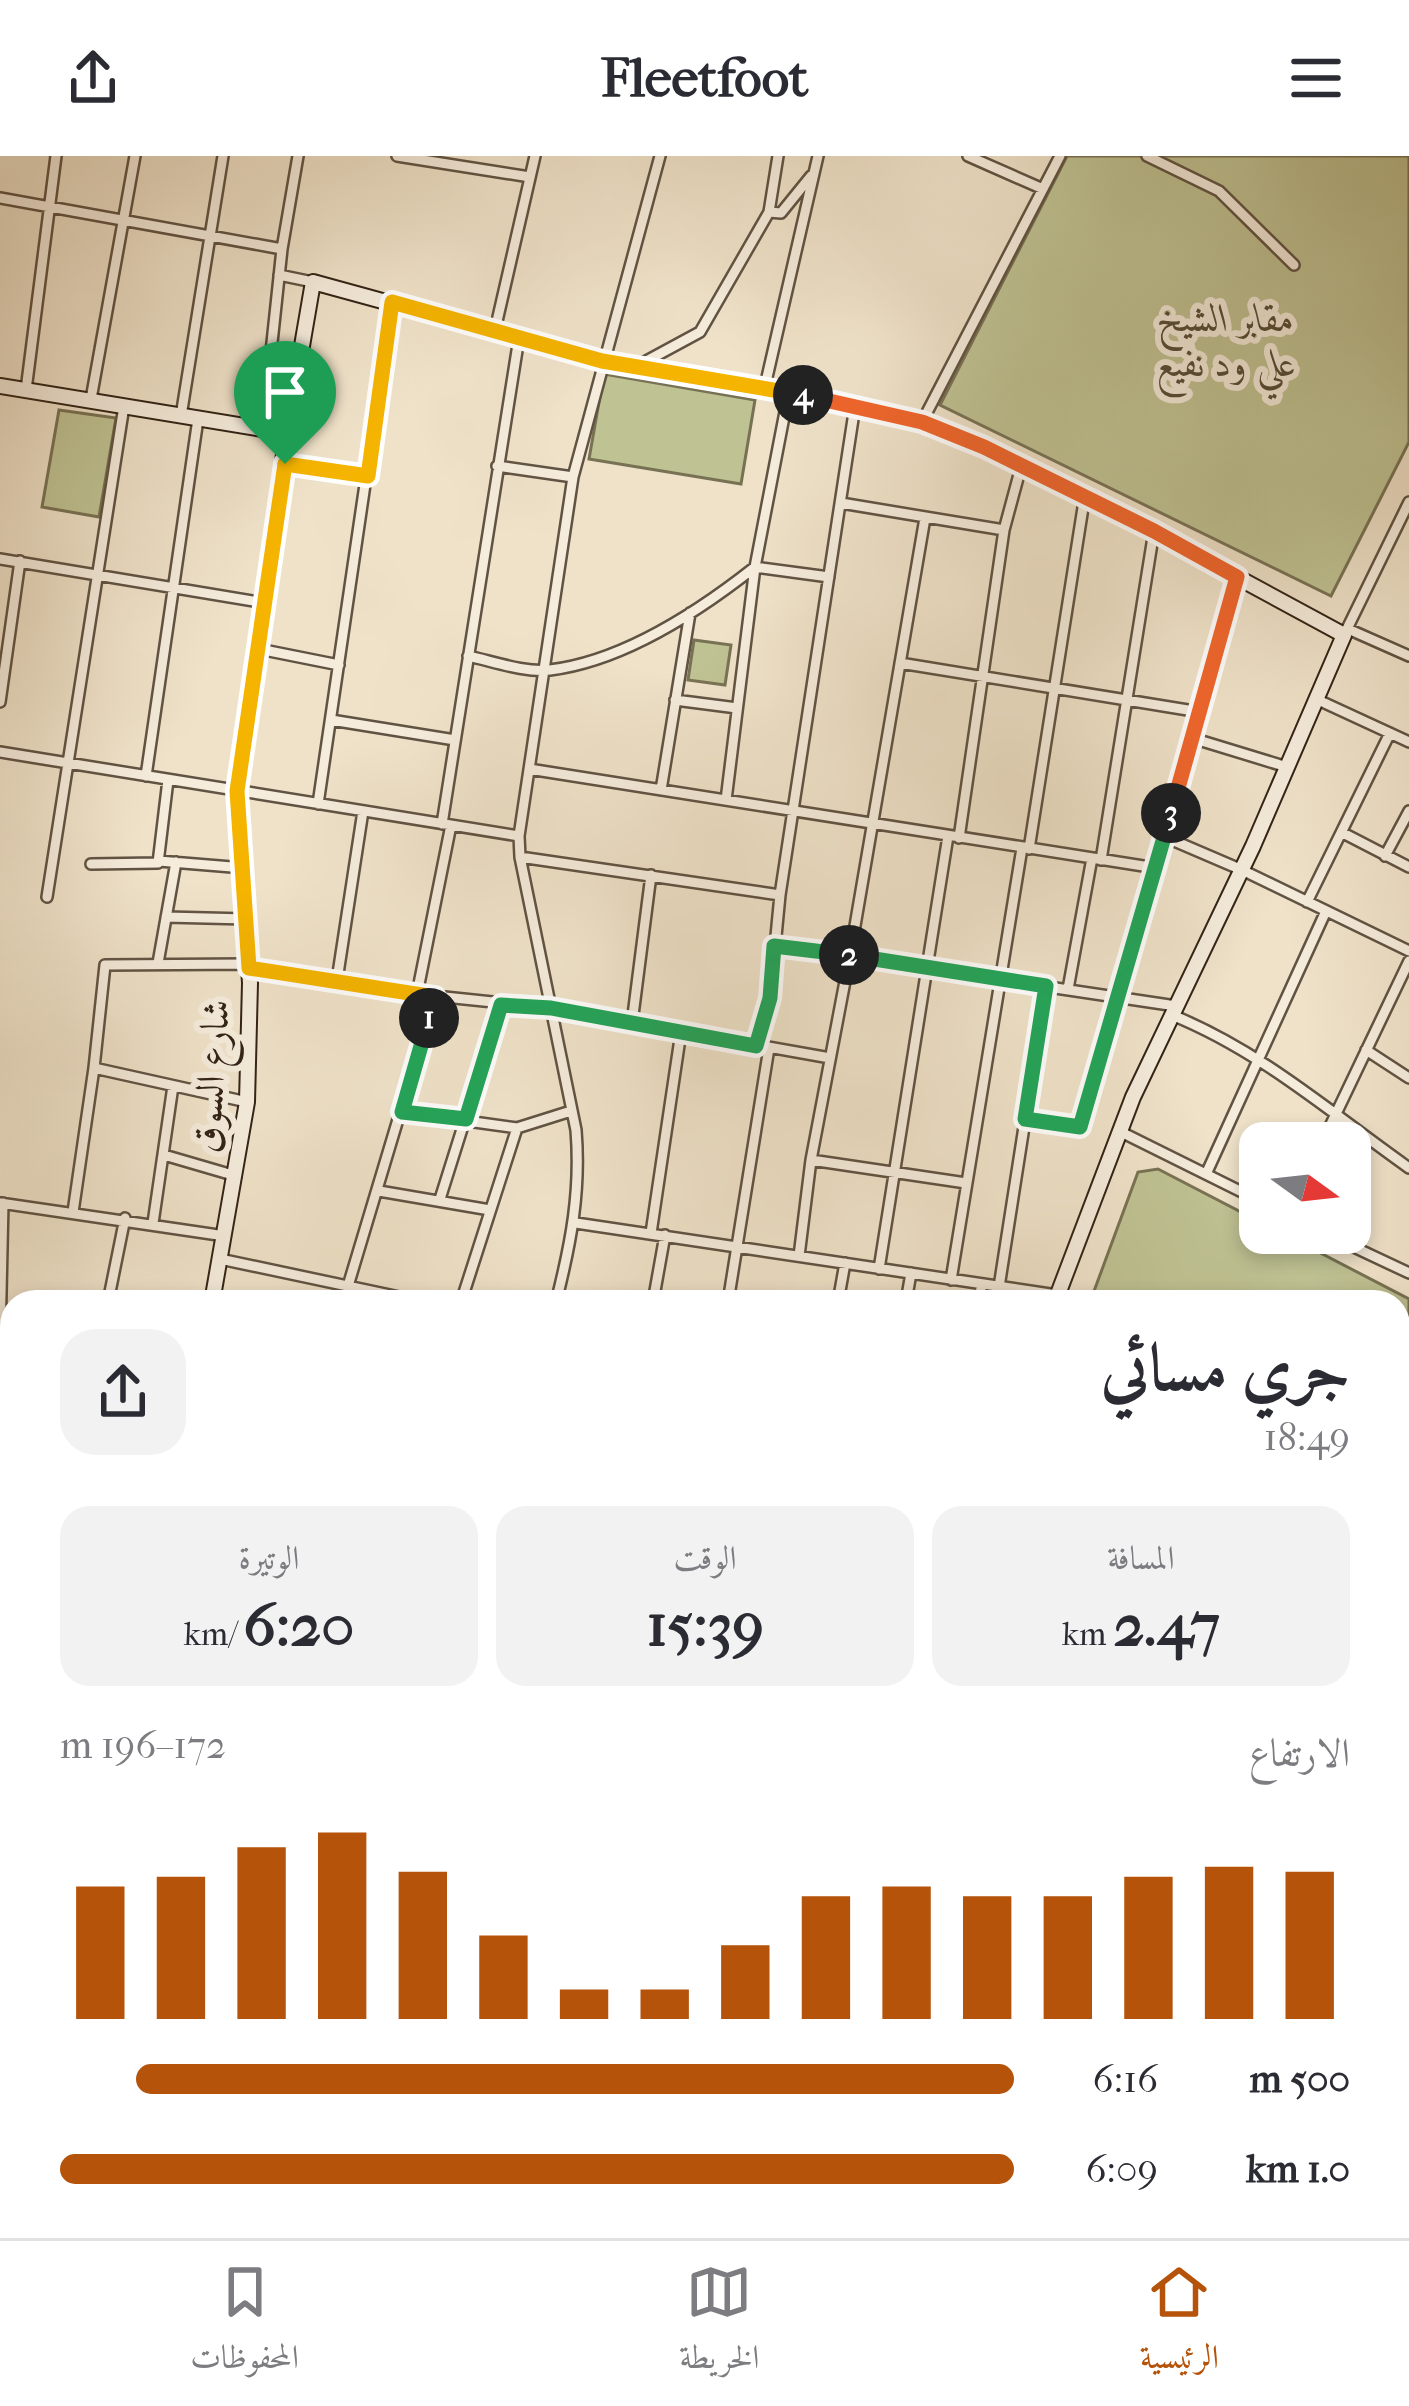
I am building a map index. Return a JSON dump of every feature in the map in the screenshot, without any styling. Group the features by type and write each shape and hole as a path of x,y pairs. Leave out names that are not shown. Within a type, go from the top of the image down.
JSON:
{"street":[{"path":"26,390 56,156"},
{"path":"91,400 135,156"},
{"path":"181,416 223,156"},
{"path":"263,427 282,249 298,156"},
{"path":"397,156 530,177"},
{"path":"495,330 535,156"},
{"path":"559,1290 576,1222 580,1174 519,836 573,477 660,156"},
{"path":"637,367 700,332 769,212 778,156"},
{"path":"765,386 818,156"},
{"path":"922,422 1060,156"},
{"path":"1148,156 1219,190 1294,265"},
{"path":"975,157 1043,189"},
{"path":"769,212 781,213 815,172"},
{"path":"0,198 282,249"},
{"path":"279,275 602,361 765,386 922,422 1085,495 1346,632 1409,656"},
{"name":"شارع السوق","path":"214,1290 247,1102 249,966 237,791 313,282"},
{"path":"318,803 392,302"},
{"path":"417,994 519,338"},
{"path":"0,386 287,433"},
{"path":"726,800 755,567 789,392"},
{"path":"47,896 124,406"},
{"path":"756,1046 770,998 792,811 855,406"},
{"path":"146,776 198,418"},
{"path":"285,464 368,476"},
{"path":"496,466 573,477"},
{"path":"879,1269 928,967 984,677 1004,530 1021,467"},
{"path":"951,1280 1085,495"},
{"path":"1059,1290 1119,1131 1409,502"},
{"path":"841,503 1004,530"},
{"path":"799,1256 811,1160 925,518"},
{"path":"1068,989 1154,531"},
{"path":"0,559 266,603"},
{"path":"0,702 20,561"},
{"path":"468,656 545,671 590,661 690,613 755,567 830,577"},
{"path":"1025,1119 1080,1127 1237,577"},
{"path":"661,790 690,613"},
{"path":"259,649 339,665"},
{"path":"900,664 1200,712"},
{"path":"1316,699 1409,742"},
{"path":"675,700 737,708"},
{"path":"331,720 455,740"},
{"path":"1307,902 1390,734"},
{"path":"1192,738 1286,767"},
{"path":"0,752 519,836"},
{"path":"529,769 1156,868"},
{"path":"159,861 168,780"},
{"path":"338,980 363,811"},
{"path":"1385,856 1409,811"},
{"path":"1343,833 1409,867"},
{"path":"1165,838 1409,951"},
{"path":"520,857 780,895"},
{"path":"91,864 152,866 159,861 244,868"},
{"path":"158,963 176,862"},
{"path":"632,1023 652,875"},
{"path":"1207,1172 1326,911"},
{"path":"166,917 247,920"},
{"path":"774,946 1068,989 1174,1011 1259,1057 1409,1168"},
{"path":"1332,1122 1409,961"},
{"path":"73,1212 105,964 249,966 435,997 551,1008 830,1058"},
{"path":"999,1287 1046,986"},
{"path":"348,1286 435,997"},
{"path":"440,1199 501,1005"},
{"path":"650,1233 681,1032"},
{"path":"730,1290 769,1048"},
{"path":"1366,1050 1409,1078"},
{"path":"94,1068 247,1102"},
{"path":"152,1223 173,1086"},
{"path":"402,1112 517,1128 571,1111"},
{"path":"465,1290 517,1128"},
{"path":"1119,1131 1239,1190"},
{"path":"164,1155 236,1176"},
{"path":"811,1160 966,1183"},
{"path":"380,1191 490,1210"},
{"path":"1,1290 2,1203 225,1236"},
{"path":"110,1290 125,1218"},
{"path":"576,1222 1013,1290"},
{"path":"655,1290 664,1235"},
{"path":"1369,1254 1409,1273"},
{"path":"220,1259 362,1290"},
{"path":"840,1290 845,1263"},
{"path":"908,1290 911,1274"},
{"path":"981,1290 982,1284"}],"green space":[{"name":"مقابر الشيخ علي ود نفيع","path":"1067,156 1409,156 1409,442 1331,596 940,405"},
{"path":"604,374 755,400 741,484 589,459"},
{"path":"59,410 116,418 99,517 42,507"},
{"path":"694,640 731,645 725,685 688,680"},
{"path":"1158,1169 1239,1211 1239,1254 1322,1254 1392,1290 1094,1290 1138,1172"}],"route":[{"path":"392,302 602,361 765,386 922,422 1085,495 1237,577 1080,1127 1025,1119 1046,986 774,946 770,998 756,1046 551,1008 501,1005 466,1119 402,1112 435,997 249,968 248,964 237,791 285,464 368,476 392,302"}]}
